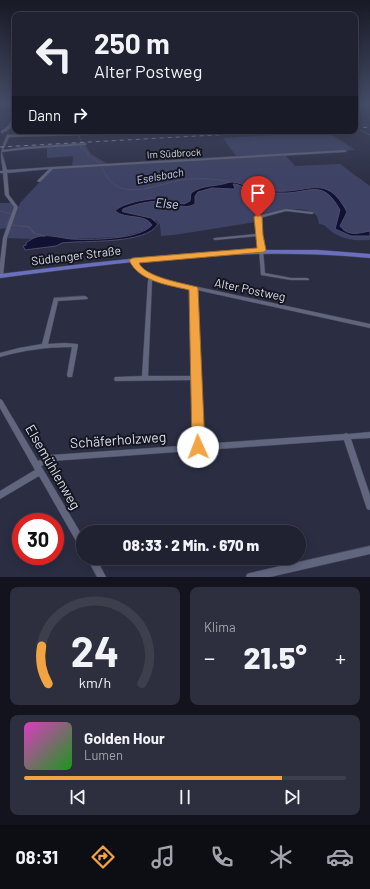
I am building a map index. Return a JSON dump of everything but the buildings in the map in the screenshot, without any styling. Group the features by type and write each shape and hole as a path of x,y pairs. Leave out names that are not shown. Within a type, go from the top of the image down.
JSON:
{"main road":[{"name":"Südlenger Straße","path":"1,276 133,260 262,250 312,251 370,256"}],"street":[{"path":"1,132 8,136 57,134"},
{"path":"1,276 5,238 16,207 7,195 5,171 0,153 8,136"},
{"path":"0,145 5,144"},
{"path":"1,151 85,144"},
{"name":"Im Südbrock","path":"0,172 345,151"},
{"path":"40,181 52,168"},
{"path":"307,279 291,279 263,274 258,217 260,215 286,210 312,213"},
{"path":"215,239 259,235"},
{"name":"Alter Postweg","path":"133,260 136,267 152,277 194,288 370,326"},
{"path":"145,379 150,281 152,277"},
{"path":"194,288 198,447"},
{"path":"45,345 56,299 85,298"},
{"path":"0,354 23,348 45,345 75,345 70,374"},
{"path":"118,379 196,378"},
{"name":"Elsemühlenweg","path":"0,402 76,533"},
{"name":"Schäferholzweg","path":"0,495 51,458 370,435"},
{"path":"346,436 370,506"},
{"path":"250,577 370,550"},
{"path":"95,565 102,577"}],"shaded area":[{"path":"213,134 247,134 0,148 0,146"},
{"path":"293,134 331,134 355,150 284,154 295,166 340,164 370,186 370,240 355,240 341,237 324,225 319,224 317,216 311,212 296,209 257,215 256,222 174,235 161,236 160,225 156,220 149,229 122,237 70,239 48,235 31,239 7,238 20,203 51,170 55,168 279,155 236,156 223,138"},
{"path":"85,145 91,154 108,164 72,166 73,156 47,158 47,147"},
{"path":"230,182 257,189 275,191 316,188 332,192 347,212 340,226 350,233 370,231 370,236 351,236 335,229 340,210 333,200 321,190 308,190 291,193 265,193 233,184 235,188 233,189 212,188 198,192 195,196 195,204 186,207 157,201 142,203 123,209 122,211 124,212 151,218 158,224 151,231 141,235 114,240 62,243 56,246 25,250 23,246 26,245 26,243 31,239 42,236 90,239 114,238 137,234 146,230 152,225 149,221 119,214 115,211 125,205 155,199 166,199 184,204 190,201 191,193 200,188"},
{"path":"0,203 11,203 15,208 7,228 0,229"}],"waterway":[{"path":"362,131 370,135"},
{"name":"Eselsbach","path":"79,136 81,141"},
{"name":"Eselsbach","path":"81,146 80,147 88,153 88,156 102,164"},
{"name":"Eselsbach","path":"101,166 110,181 115,185 131,190 148,188 187,179 212,179 230,182"},
{"path":"0,211 11,214 7,225"},
{"path":"12,225 29,227"},
{"path":"22,226 29,227"},
{"path":"29,227 34,233 44,236"}],"railway":[{"path":"0,147 233,134"}],"route":[{"path":"198,447 194,288 152,277 136,267 133,260 262,250 260,246 258,217"}],"water label":[{"name":"Else","path":"167,203"}]}
